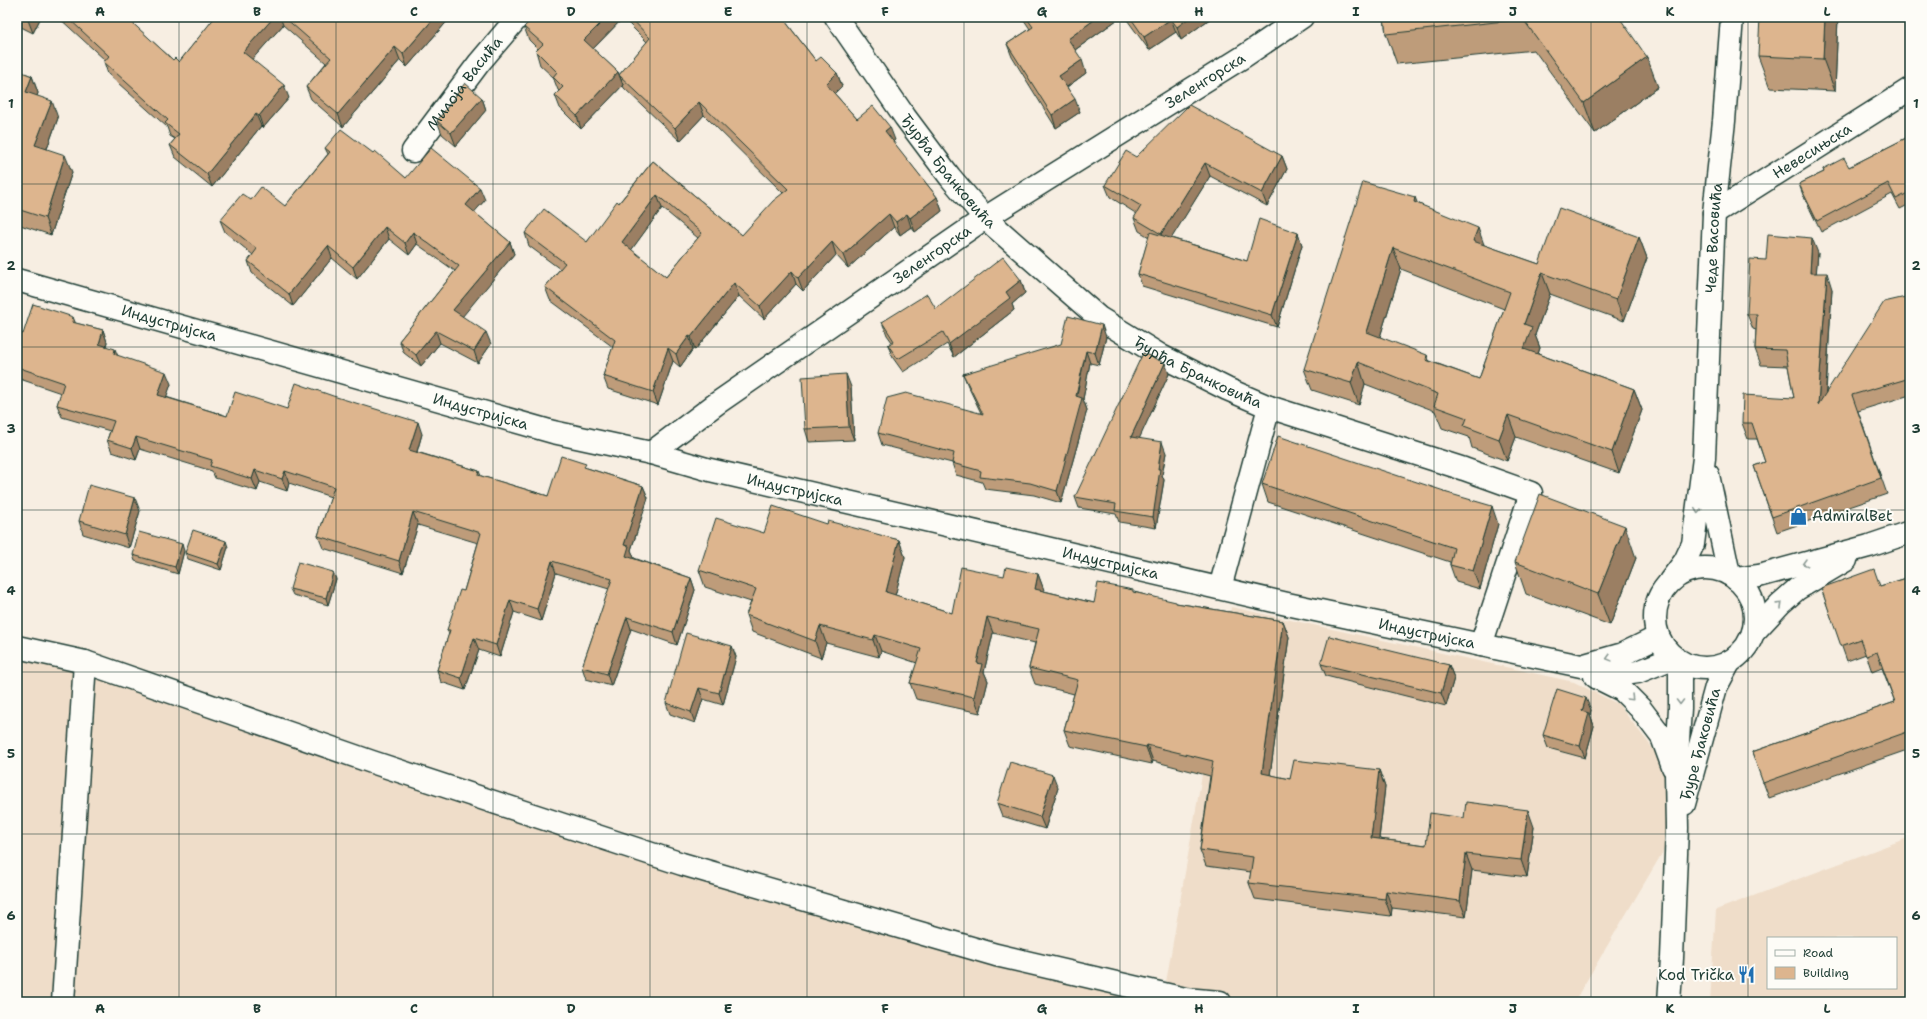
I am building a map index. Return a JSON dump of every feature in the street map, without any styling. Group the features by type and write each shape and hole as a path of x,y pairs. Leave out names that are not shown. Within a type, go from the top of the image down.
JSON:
{"street":[{"name":"Милоја Васића","path":"413,151 479,63 518,17"},
{"name":"Ђурђа Бранковића","path":"836,17 905,117 950,177 985,218 1099,318 1161,356 1227,389 1269,407 1464,469 1531,493 1481,645"},
{"name":"Чеде Васовића","path":"1670,581 1685,561 1693,544 1704,458 1714,213 1724,121 1732,17"},
{"name":"Зеленгорска","path":"651,453 716,404 985,218 1236,61 1296,19"},
{"name":"Невесињска","path":"1714,213 1910,89"},
{"name":"Индустријска","path":"17,280 553,432 651,453 710,470 1287,604 1481,645 1590,672 1638,672 1676,660"},
{"path":"1220,588 1269,407"},
{"name":"Чеде Васовића","path":"1704,458 1727,558 1733,576"},
{"path":"1733,576 1759,576 1869,546 1910,532"},
{"path":"1753,633 1780,604 1797,590 1869,546"},
{"path":"1698,568 1714,568 1733,576 1747,590 1753,603 1756,618 1753,633 1748,645 1729,663 1717,668 1692,668 1676,660 1666,652 1658,637 1654,623 1655,608 1660,593 1670,581 1682,572 1698,568"},
{"name":"Индустријска","path":"1590,672 1658,637"},
{"path":"17,647 86,662 372,762 682,864 996,955 1185,999 1220,1002"},
{"name":"Ђуре Ђаковића","path":"1668,1002 1672,958 1677,828 1676,774 1680,708 1676,660"},
{"path":"63,1002 86,662"},
{"name":"Ђуре Ђаковића","path":"1677,828 1716,687 1729,663"},
{"path":"1590,672 1622,690 1640,708 1662,737 1676,774"}],"shaded area":[{"path":"1231,607 1574,682 1618,704 1662,760 1677,828 1574,1002 1256,1002 1220,999 1246,1002 17,1002 17,650 387,766 1164,994"},
{"path":"1910,837 1910,1002 1710,1002 1716,910"}],"building":[{"path":"22,17 30,17 28,20"},
{"path":"67,17 126,17 173,60 175,58 179,62 215,17 274,17 243,52 284,85 259,116 256,114 207,174 170,145 179,134 165,123 168,120 104,62 109,56"},
{"path":"284,17 435,17 403,54 395,47 338,114 306,87 331,58"},
{"path":"534,17 607,17 584,40 618,72 577,116 555,95 563,87 553,77 557,72 536,51 543,44 524,27"},
{"path":"630,17 782,17 816,61 821,57 837,73 826,84 857,119 873,106 890,127 885,131 937,197 910,218 907,214 896,222 889,214 843,255 832,242 798,278 792,271 760,306 734,283 691,337 689,336 676,354 668,348 653,392 603,376 615,340 545,287 565,263 525,233 544,209 587,242 617,201 619,203 653,161 742,235 773,201 788,189 699,102 675,128 619,75 650,38","holes":["657,195 702,233 666,277 622,242"]},
{"path":"1026,17 1098,17 1068,39 1082,60 1059,76 1075,99 1052,115 1007,44 1033,27"},
{"path":"1130,17 1190,17 1177,27 1171,19 1144,37"},
{"path":"1384,17 1619,17 1647,57 1584,103 1523,19 1386,34"},
{"path":"1760,17 1825,17 1823,59 1758,56"},
{"path":"17,70 32,76 26,92 52,101 35,145 65,155 45,218 17,209"},
{"path":"465,83 482,98 451,133 437,121"},
{"path":"1189,105 1282,156 1262,193 1205,163 1161,234 1134,218 1141,206 1105,185 1126,151 1136,157"},
{"path":"341,129 373,153 375,151 406,178 431,148 480,188 466,205 510,242 453,310 486,332 474,351 436,331 416,355 399,341 459,266 413,232 405,243 385,227 353,267 328,246 289,294 248,261 257,249 220,220 242,194 251,200 261,187 285,206 330,152 325,148"},
{"path":"1910,136 1910,192 1896,199 1888,183 1817,221 1799,184 1824,172 1823,169 1844,158 1849,167"},
{"path":"1363,182 1415,197 1414,202 1478,228 1473,241 1539,264 1559,208 1639,237 1616,300 1542,273 1524,324 1532,327 1524,349 1634,389 1612,452 1508,415 1499,439 1464,426 1467,418 1434,406 1438,394 1358,362 1351,383 1304,369","holes":["1393,248 1510,292 1479,379 1426,360 1427,355 1367,332"]},
{"path":"1259,219 1298,233 1272,315 1138,274 1150,232 1247,261"},
{"path":"1768,234 1812,238 1810,273 1827,273 1818,405 1884,302 1910,296 1910,378 1852,395 1881,478 1772,517 1754,466 1765,462 1752,423 1742,423 1743,395 1794,398 1785,350 1755,349 1757,314 1747,314 1750,259 1766,260"},
{"path":"1003,257 1021,280 1006,292 1010,298 949,344 943,332 898,359 888,345 894,341 882,322 927,294 936,309"},
{"path":"33,304 73,317 72,322 103,330 99,344 115,349 114,354 166,372 158,395 227,416 235,392 287,409 296,383 418,422 409,450 479,471 478,475 548,496 561,456 586,464 584,467 643,486 624,545 629,546 626,556 691,578 673,632 627,617 607,674 582,667 612,579 552,561 537,609 510,600 496,645 474,638 461,678 437,670 450,630 447,630 460,590 464,591 481,533 413,512 399,561 318,536 334,487 285,471 282,479 255,470 252,479 210,466 212,460 136,437 132,448 107,440 114,421 57,405 64,383 17,367 17,332 23,334"},
{"path":"1068,316 1102,325 1095,353 1086,351 1076,396 1082,398 1057,491 1030,483 980,477 981,471 952,463 954,453 878,433 887,398 906,393 983,414 963,374 1061,344"},
{"path":"1143,353 1165,363 1131,437 1162,442 1158,469 1160,469 1153,517 1115,511 1116,504 1075,497"},
{"path":"846,374 849,427 805,429 802,377"},
{"path":"1278,436 1444,492 1492,506 1473,571 1450,565 1454,548 1262,484"},
{"path":"89,485 135,498 125,535 79,521"},
{"path":"1540,494 1625,526 1598,594 1515,562"},
{"path":"773,506 827,524 828,521 899,540 886,592 952,613 961,567 1004,576 1006,567 1038,574 1035,589 1094,603 1098,583 1133,590 1133,592 1176,603 1283,621 1262,773 1290,779 1294,760 1379,770 1371,838 1426,845 1430,813 1464,818 1466,802 1528,810 1521,860 1466,854 1460,901 1386,891 1385,899 1249,883 1253,857 1200,850 1213,761 1147,745 1146,747 1064,730 1078,680 1029,668 1039,629 987,617 977,663 982,664 974,697 910,683 921,649 875,635 873,640 820,626 815,641 746,615 756,589 699,570 716,518 764,533"},
{"path":"193,530 226,541 218,564 185,553"},
{"path":"139,532 182,544 175,567 133,555"},
{"path":"298,562 333,572 326,598 290,589"},
{"path":"1874,569 1880,586 1910,577 1910,731 1763,783 1752,752 1895,702 1877,652 1866,656 1860,639 1841,646 1821,588"},
{"path":"686,633 732,646 719,693 699,688 691,712 666,703"},
{"path":"1329,636 1449,665 1441,693 1321,664"},
{"path":"1557,689 1586,698 1582,711 1589,713 1580,746 1543,735"},
{"path":"1010,762 1053,775 1040,817 997,803"}],"place":[{"name":"AdmiralBet","path":"1799,516"},
{"name":"Kod Trička","path":"1747,975"}]}
